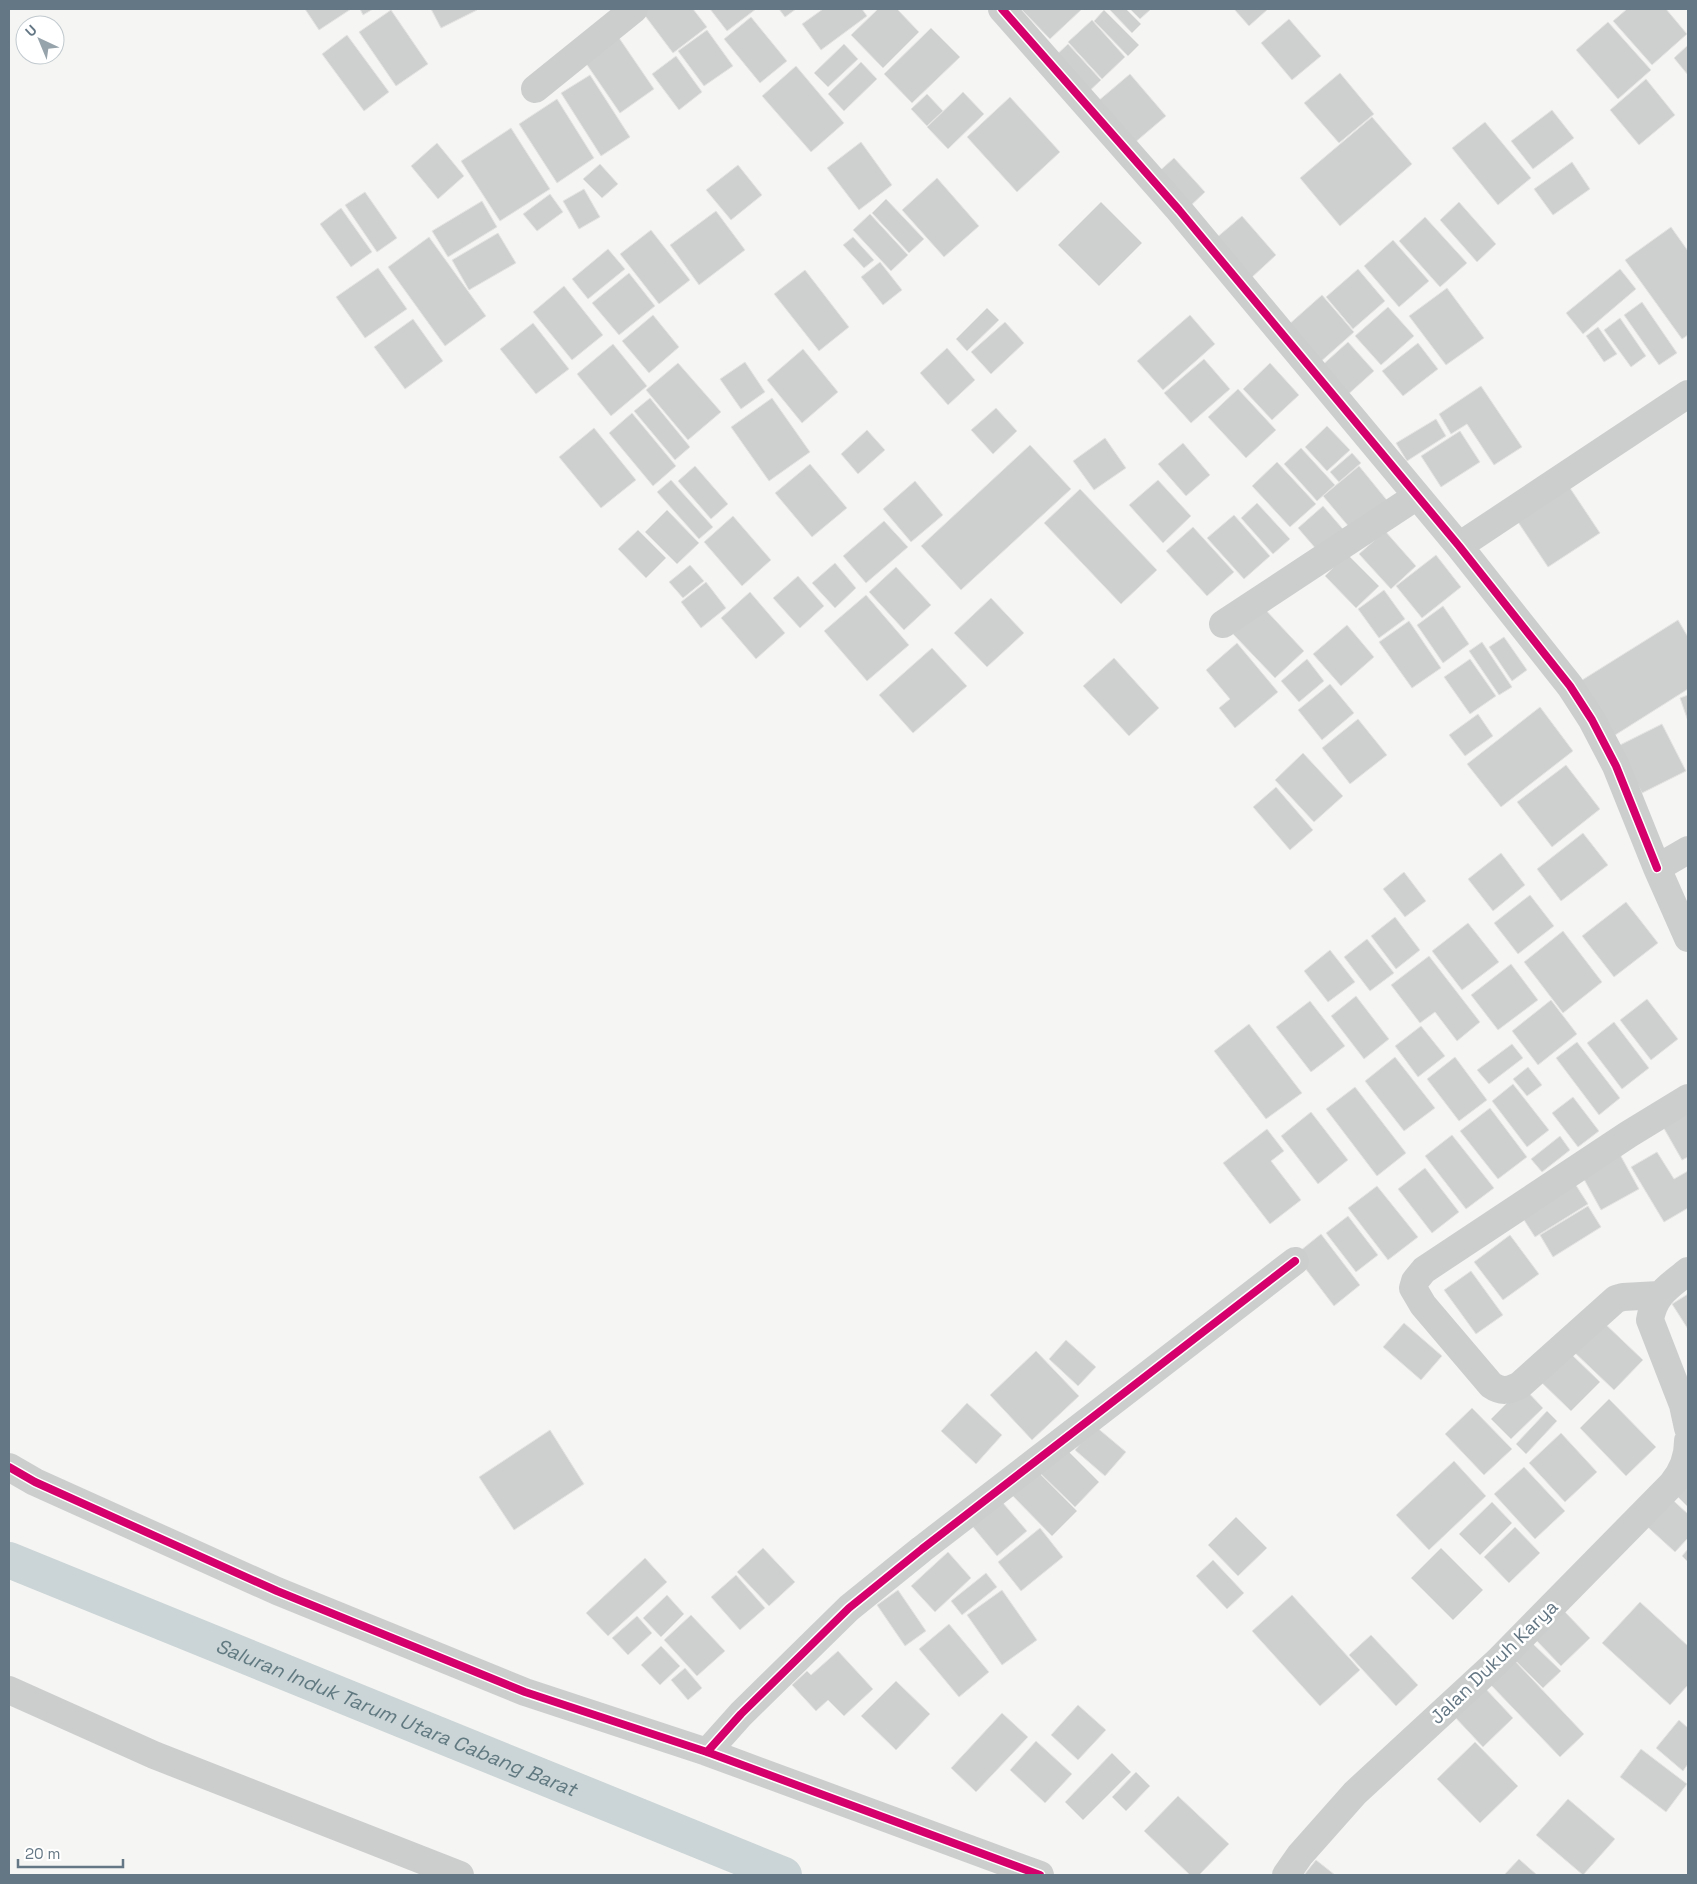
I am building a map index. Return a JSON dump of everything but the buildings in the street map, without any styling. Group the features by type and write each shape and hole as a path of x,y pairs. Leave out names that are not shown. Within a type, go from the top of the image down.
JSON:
{"street":[{"path":"535,89 634,9"},
{"path":"1002,9 1179,210 1459,546 1570,686 1592,720 1616,766 1657,868 1688,938"},
{"path":"1459,546 1688,394"},
{"path":"1223,624 1417,496"},
{"path":"1657,868 1688,850"},
{"path":"1659,1295 1616,1299 1520,1385 1506,1390 1498,1390 1491,1385 1423,1305 1413,1288 1415,1281 1424,1270 1629,1134 1688,1098"},
{"path":"707,1752 741,1714 849,1608 929,1543 1295,1261"},
{"path":"1686,1412 1650,1320 1653,1306 1659,1295 1688,1271"},
{"name":"Jalan Dukuh Karya","path":"1286,1875 1300,1855 1355,1794 1498,1661 1672,1484 1683,1470 1688,1441"},
{"path":"9,1467 35,1482 277,1591 525,1692 707,1752 1040,1875"},
{"path":"9,1690 154,1755 460,1875"}],"waterway":[{"name":"Saluran Induk Tarum Utara Cabang Barat","path":"9,1560 784,1875"}],"cycle path":[{"path":"1002,9 1179,210 1459,546 1570,686 1592,720 1616,766 1657,868"},
{"path":"707,1752 741,1714 849,1608 922,1549 1295,1261"},
{"path":"9,1467 35,1482 277,1591 525,1692 707,1752 1040,1875"}]}
